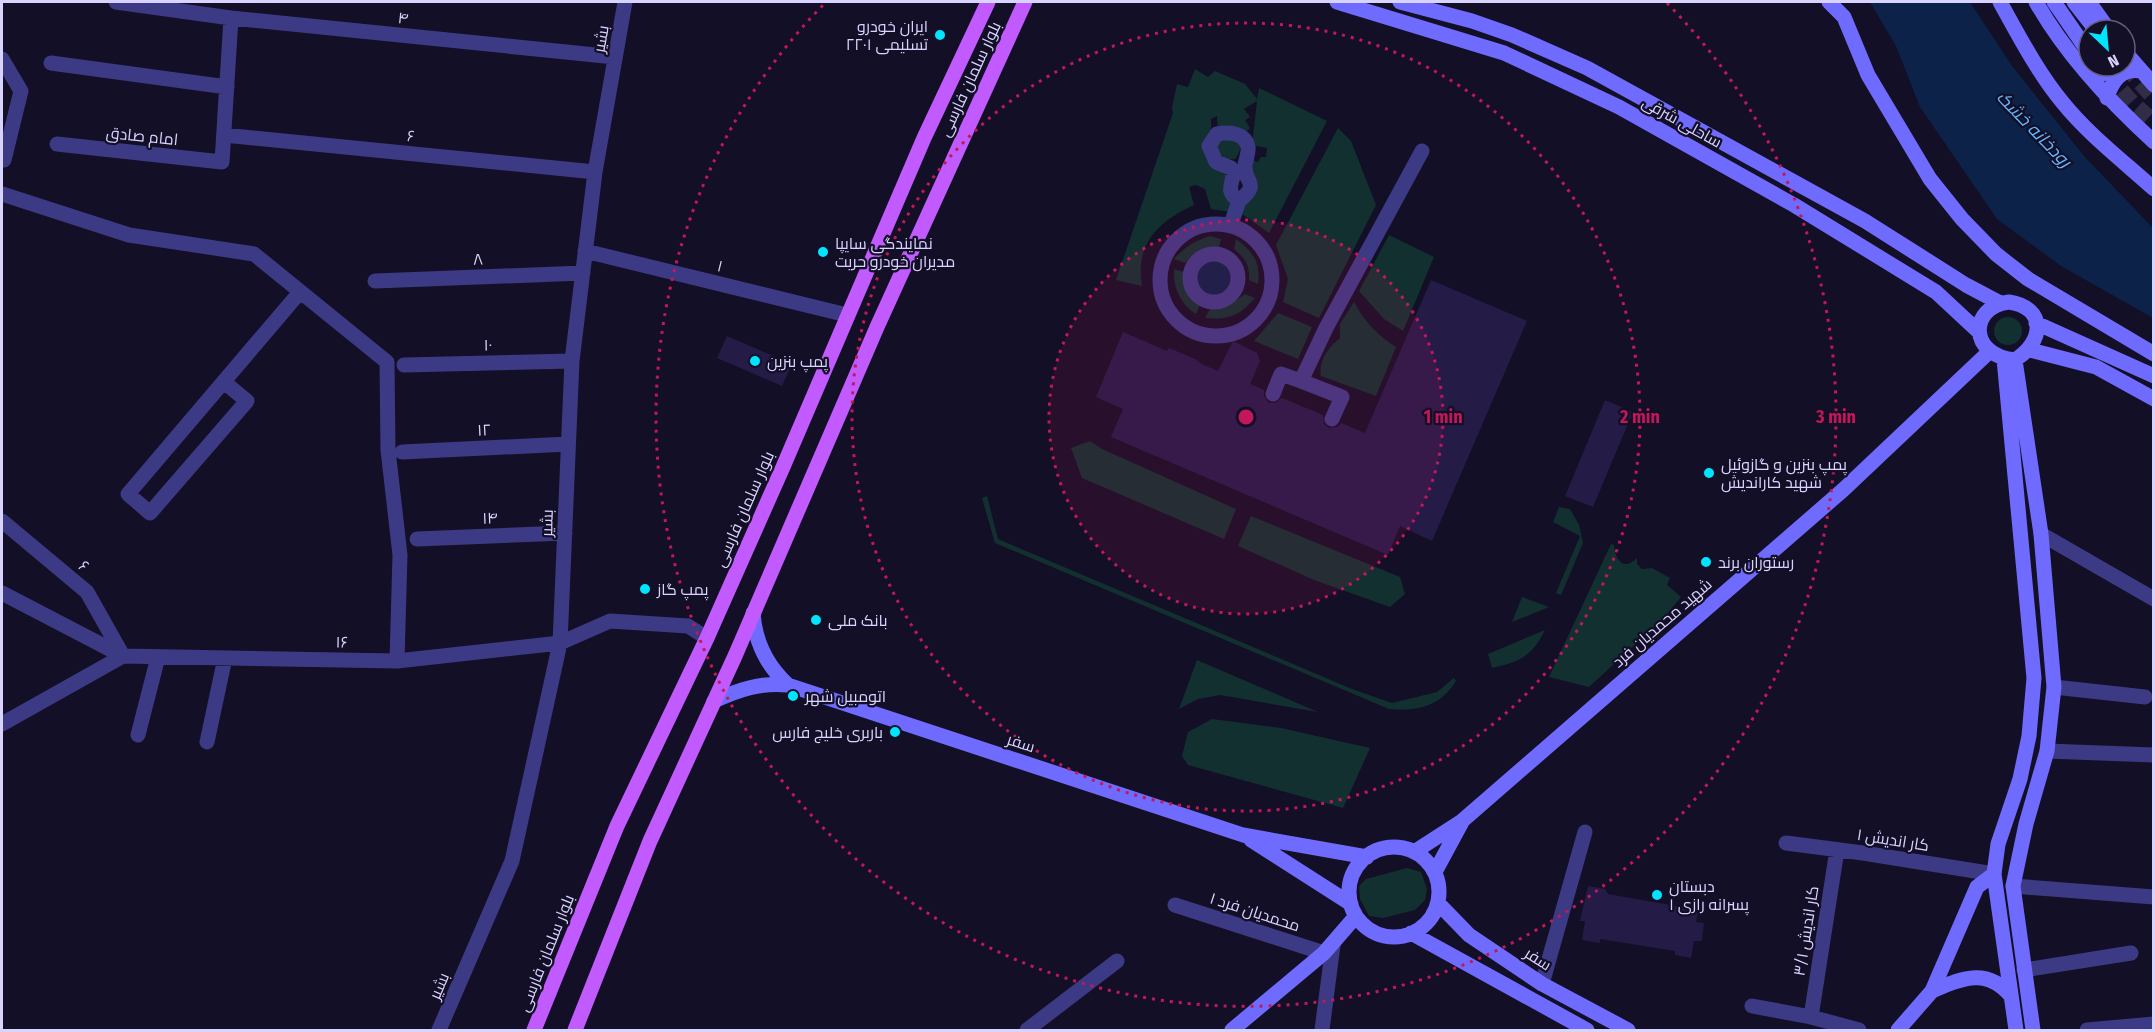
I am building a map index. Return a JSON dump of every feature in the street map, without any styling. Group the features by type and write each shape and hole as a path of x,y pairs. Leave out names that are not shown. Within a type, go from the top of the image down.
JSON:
{"main road":[{"name":"بلوار سلمان فارسی","path":"534,1030 617,826 707,638 924,138 988,2"},
{"path":"1022,8 1036,2"},
{"name":"ساحلی شرقی","path":"1336,2 1504,53 1618,107 1794,205 1936,292 1979,332"},
{"name":"ساحلی شرقی","path":"1400,2 1472,21 1512,35 1566,59 1650,102 1865,220 1966,285 2000,303"},
{"path":"1444,2 1472,21"},
{"path":"1829,2 1844,17 1868,75 1930,179 1962,219 1996,254 2028,279 2154,354"},
{"path":"2001,2 2024,46 2063,103 2097,138 2154,189"},
{"path":"2036,2 2077,59"},
{"path":"2054,2 2077,35"},
{"path":"2074,2 2087,18"},
{"path":"2089,2 2100,18"},
{"name":"بلوار سلمان فارسی","path":"575,1030 650,841 753,613 877,327 1022,8"},
{"path":"2137,65 2154,85"},
{"path":"2107,98 2110,86 2117,77 2124,72 2142,71"},
{"path":"2092,78 2107,98 2154,142"},
{"path":"2030,350 2037,333 2036,323 2026,308 2018,303 2000,303 1985,314 1980,323 1979,332 1989,352 2009,360 2030,350 2096,368 2154,399"},
{"path":"2036,323 2154,376"},
{"name":"شهید محمدیان فرد","path":"1462,821 1843,490 1989,352"},
{"path":"2009,360 2041,534 2054,687 2048,752 2026,824 2013,886 2033,1030"},
{"path":"2009,360 2034,678 2029,736 2020,779 1998,844 1994,874 2016,1030"},
{"name":"سفر","path":"753,613 754,627 769,665 788,685"},
{"name":"سفر","path":"714,701 757,685 772,683 788,685 1244,835 1367,857"},
{"path":"1414,852 1462,821"},
{"path":"1435,872 1462,821"},
{"name":"سفر","path":"1244,835 1354,910"},
{"path":"1390,847 1414,852 1426,860 1435,872 1439,887 1438,903 1428,921 1411,933 1386,936 1374,932 1364,925 1354,910 1349,894 1353,873 1367,857 1378,850 1390,847"},
{"path":"1898,1030 1932,990 1977,887 1994,874"},
{"name":"سفر","path":"1438,903 1469,935 1542,984 1628,1030"},
{"path":"1232,1030 1328,949 1354,910"},
{"path":"1411,933 1587,1030"},
{"path":"1932,990 1960,979 1977,978 2000,983 2011,996"}],"street":[{"name":"۴","path":"116,2 231,18 615,57"},
{"name":"بشیر","path":"439,1030 512,861 560,643 572,361 595,172 625,2"},
{"path":"224,135 231,18"},
{"path":"2,59 21,91 4,160 2,159"},
{"path":"51,63 227,87"},
{"name":"۶","path":"224,135 595,172"},
{"name":"امام صادق","path":"57,144 222,162 224,135"},
{"path":"1301,381 1326,328 1422,151"},
{"path":"2,194 129,236 254,254 387,362 388,450 400,555 397,661"},
{"path":"1230,224 1239,201"},
{"path":"1230,224 1247,232 1264,253 1272,270 1272,288 1269,299 1251,324 1232,334 1219,336 1201,333 1188,328 1173,316 1161,291 1160,273 1168,250 1180,237 1199,226 1230,224"},
{"name":"۱","path":"585,251 847,315"},
{"name":"۸","path":"375,281 583,273"},
{"path":"224,381 247,400 150,513 128,494 224,381 300,292"},
{"name":"۱۰","path":"404,365 572,361"},
{"path":"1273,394 1281,374 1342,398 1332,419"},
{"name":"۱۲","path":"402,452 568,444"},
{"name":"۶","path":"2,521 87,592 123,656"},
{"name":"۱۴","path":"417,539 565,533"},
{"path":"2041,534 2154,599"},
{"path":"2,593 123,656"},
{"name":"۱۶","path":"123,656 397,661 560,643 610,621 688,626 707,638"},
{"path":"4,719 123,656"},
{"path":"138,735 158,657"},
{"path":"207,742 225,658"},
{"path":"2054,687 2145,697"},
{"path":"2048,752 2154,755"},
{"path":"1542,984 1584,832"},
{"name":"۱ کار اندیش","path":"1786,843 1994,874"},
{"name":"۳/۱ کار اندیش","path":"1811,1017 1837,850"},
{"path":"2013,886 2154,897"},
{"name":"۱ محمدیان فرد","path":"1175,905 1328,949"},
{"path":"1322,1030 1328,949"},
{"path":"2024,970 2131,953"},
{"path":"1027,1030 1117,961"},
{"path":"1752,1006 1811,1017 1859,1030"},
{"path":"2087,1030 2154,1024"}],"green space":[{"path":"1195,69 1208,77 1215,71 1245,84 1257,99 1259,88 1327,121 1269,233 1242,214 1252,160 1258,162 1261,157 1266,157 1267,148 1252,145 1257,101 1244,109 1250,117 1245,120 1250,128 1244,134 1218,129 1217,116 1211,119 1211,134 1227,171 1223,187 1227,197 1233,201 1230,212 1211,209 1205,189 1196,185 1189,187 1194,205 1160,227 1146,246 1142,258 1142,286 1116,280 1173,113 1172,107 1177,84 1188,87"},
{"path":"1338,128 1351,141 1376,205 1319,318 1283,302 1288,279 1276,245"},
{"path":"1221,137 1239,141 1240,151 1235,159 1223,160 1215,145"},
{"path":"1389,235 1434,257 1403,331 1384,319 1359,291"},
{"path":"1210,236 1221,239 1219,249 1204,248 1185,263 1174,259 1190,245"},
{"path":"1236,239 1247,248 1257,264 1258,284 1249,280 1246,262 1234,249"},
{"path":"1174,269 1184,272 1189,290 1201,303 1196,314 1190,310 1179,295"},
{"path":"1245,294 1255,298 1233,316 1205,318 1210,309 1227,306"},
{"path":"1354,302 1372,328 1396,347 1376,396 1321,376 1323,359 1340,338 1340,324"},
{"path":"1278,313 1312,327 1298,359 1254,341"},
{"path":"2008,317 2018,321 2022,331 2018,341 2008,345 1998,341 1994,331 1998,321"},
{"path":"1090,441 1102,449 1236,509 1224,539 1082,478 1071,448"},
{"path":"987,496 998,539 1352,689 1392,703 1437,692 1454,678 1456,681 1450,690 1436,702 1427,706 1389,709 995,543 982,498"},
{"path":"1559,507 1570,509 1579,525 1583,543 1561,595 1556,593 1580,536 1553,522"},
{"path":"1251,516 1400,577 1405,594 1390,607 1314,580 1238,546"},
{"path":"1611,544 1614,545 1618,559 1624,564 1637,558 1637,564 1642,569 1652,568 1670,578 1667,585 1681,597 1664,618 1589,687 1549,677"},
{"path":"1522,597 1549,607 1512,622"},
{"path":"1545,630 1530,652 1518,660 1492,668 1488,654"},
{"path":"1197,660 1318,712 1220,695 1198,699 1179,709"},
{"path":"1212,719 1281,728 1370,748 1343,808 1188,765 1182,756 1188,732"},
{"path":"1407,868 1421,872 1427,889 1425,900 1415,910 1383,918 1369,916 1360,899 1359,886 1366,879"}],"water":[{"name":"رودخانه خشک","path":"1870,2 1970,2 2012,66 2084,156 2153,228 2153,318 2061,266 1997,219 1920,107 1896,46"},
{"path":"1214,261 1226,266 1231,278 1226,290 1214,295 1202,290 1197,278 1202,266"}],"building":[{"path":"1431,280 1527,321 1432,541 1400,526 1388,555 1111,437 1123,409 1096,397 1123,332 1167,351 1169,348 1218,371 1233,341 1257,353 1260,361 1250,384 1264,390 1264,396 1269,403 1275,403 1282,398 1323,415 1324,424 1329,428 1337,427 1341,423 1365,433"},
{"name":"پمپ بنزین","path":"727,336 792,364 782,386 717,358"},
{"path":"1605,400 1633,412 1593,507 1565,496"},
{"path":"1588,886 1605,889 1608,894 1682,907 1682,902 1700,903 1696,922 1704,923 1702,941 1694,941 1691,958 1675,955 1675,951 1600,939 1600,943 1582,940 1585,921 1580,921"}],"tunnel":[{"path":"2111,78 2133,103 2154,121"},
{"path":"2136,78 2154,99"}],"place":[{"name":"ایران خودرو تسلیمی ۲۲۰۱","path":"940,35"},
{"name":"نمایندگی سایپا مدیران خودرو حریت","path":"823,252"},
{"name":"پمپ بنزین","path":"755,361"},
{"name":"پمپ بنزین و گازوئیل شهید کاراندیش","path":"1709,473"},
{"name":"رستوران برند","path":"1706,562"},
{"name":"پمپ گاز","path":"645,589"},
{"name":"بانک ملی","path":"816,620"},
{"name":"اتومبیل شهر","path":"793,696"},
{"name":"باربری خلیج فارس","path":"895,732"},
{"name":"دبستان پسرانه رازی ۱","path":"1657,895"}]}
